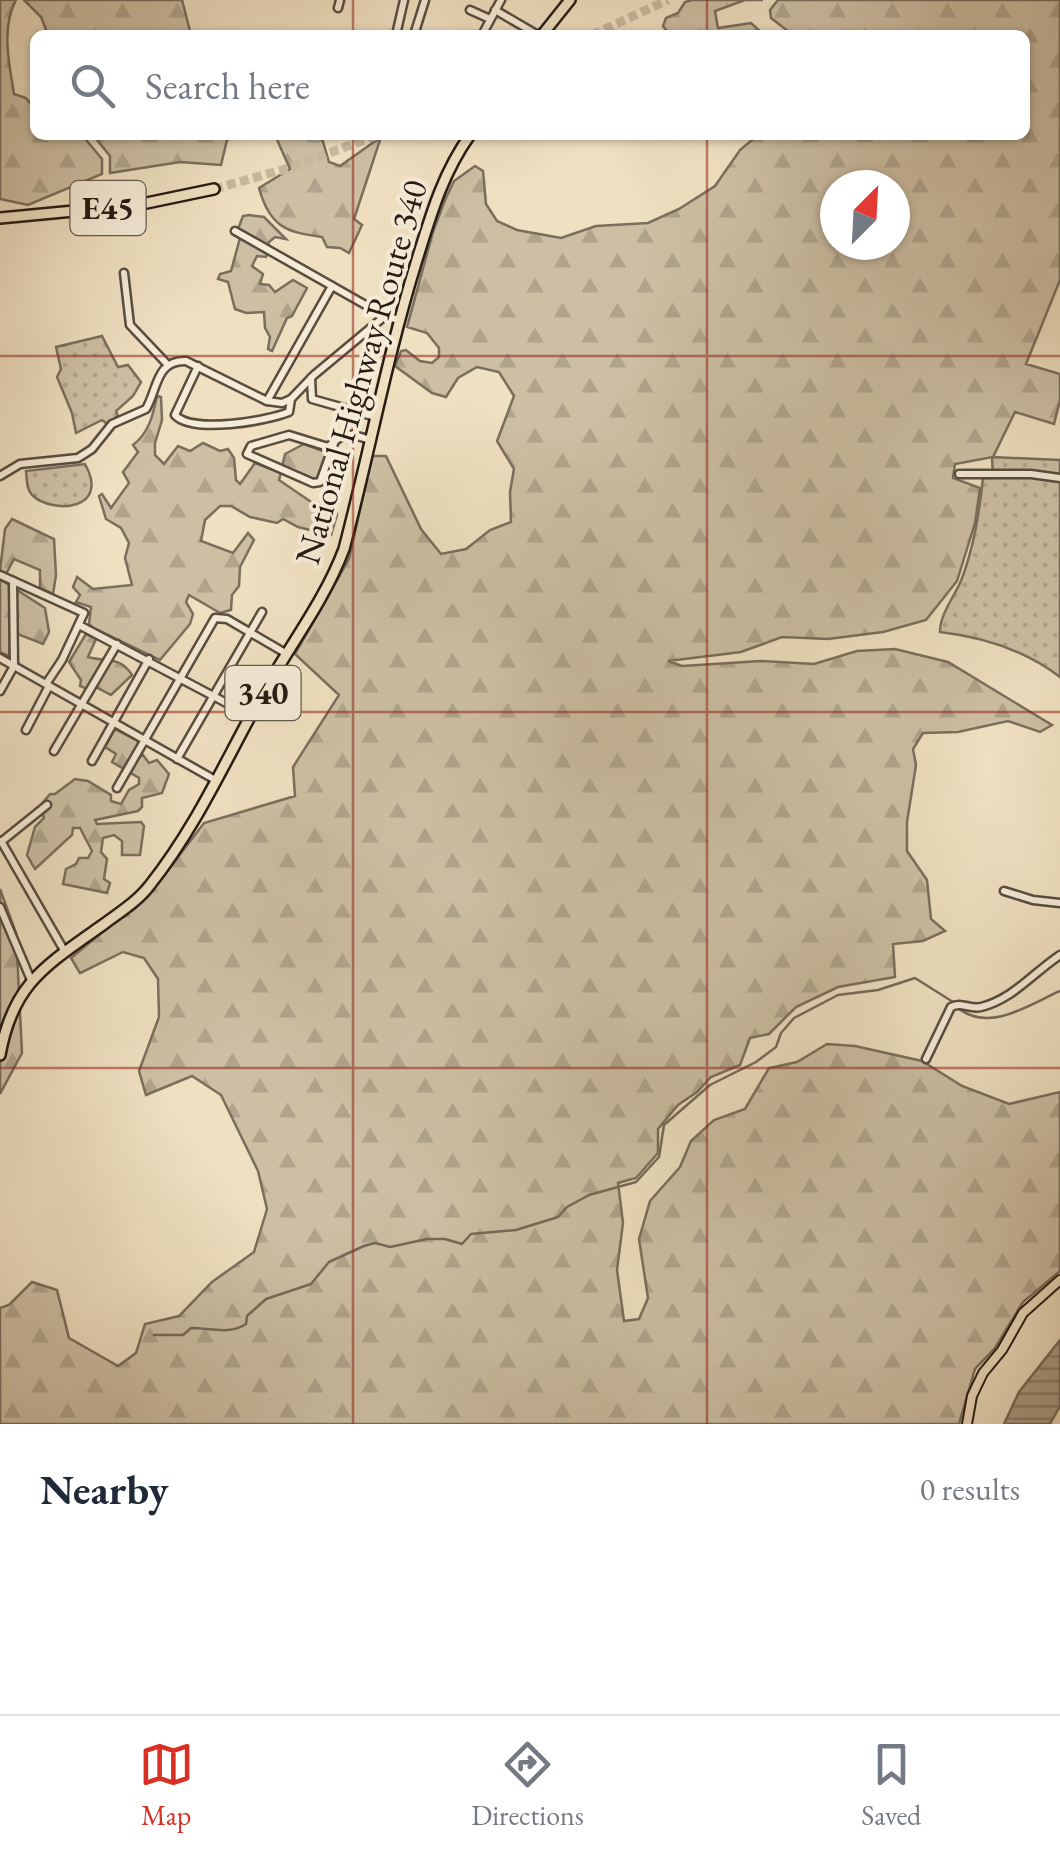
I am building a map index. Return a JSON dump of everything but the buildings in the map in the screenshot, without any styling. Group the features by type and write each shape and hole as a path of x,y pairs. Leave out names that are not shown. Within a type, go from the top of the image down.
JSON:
{"highway":[{"path":"544,30 570,0"},
{"name":"National Highway Route 340","path":"0,1056 11,1012 31,980 147,890 218,781 251,716 324,594 339,563 399,320 442,183 467,140"},
{"name":"E45","path":"0,218 137,205 214,189"}],"main road":[{"path":"967,1424 972,1396 984,1373 1024,1312 1060,1280"}],"street":[{"path":"397,30 403,0 424,1 415,30"},
{"path":"484,30 500,0"},
{"path":"470,10 490,19"},
{"path":"495,10 531,30"},
{"path":"235,231 385,316 399,320"},
{"path":"124,274 130,324 167,364"},
{"path":"267,401 332,286"},
{"path":"0,476 20,464 68,460 92,449 112,424 146,409 160,372 167,364 180,360 267,401 282,403 385,316"},
{"path":"198,366 176,411 176,418 184,422 232,424 269,419 290,412 291,399"},
{"path":"311,378 312,399 376,418"},
{"path":"336,438 320,482 313,484 247,454 250,446 282,435 294,435 323,447 330,446 336,438 344,433 370,440"},
{"path":"959,474 1060,478"},
{"path":"0,575 84,613 26,730"},
{"path":"0,691 14,666 13,581"},
{"path":"178,759 262,612"},
{"path":"117,788 216,618 227,619 287,654"},
{"path":"79,625 251,716"},
{"path":"54,751 117,644"},
{"path":"0,658 218,781"},
{"path":"92,761 148,659"},
{"path":"47,805 1,842 65,952"},
{"path":"1004,891 1060,903"},
{"path":"0,907 31,980"},
{"path":"926,1059 950,1006 959,1003 981,1007 1014,993 1032,974 1060,955"}],"green space":[{"path":"0,0 16,0 7,34 10,70 14,94 30,103 30,140 86,140 102,159 102,174 28,205 0,199"},
{"path":"24,0 182,0 190,30 46,30 41,17"},
{"path":"745,0 715,11 718,28 751,23 759,30 666,30 663,26 666,18 678,13 685,2"},
{"path":"778,0 1060,0 1060,280 1026,364 1060,374 1060,400 1054,424 1015,412 993,457 955,464 953,478 980,488 975,523 957,581 926,620 883,632 828,639 782,637 741,652 668,661 682,666 761,661 814,664 857,651 895,649 948,662 1052,725 1040,732 1008,721 958,732 923,733 913,749 916,765 907,822 907,851 927,880 931,919 945,931 923,941 893,944 895,977 838,987 796,1007 769,1034 750,1038 740,1065 711,1077 678,1105 658,1129 658,1153 636,1178 618,1183 623,1223 617,1270 624,1321 639,1319 648,1298 639,1239 650,1201 680,1167 691,1141 714,1120 745,1109 769,1068 797,1062 827,1044 922,1061 962,1086 1009,1104 1060,1092 1060,1271 1023,1302 995,1348 975,1369 959,1424 0,1424 0,1308 9,1305 32,1282 57,1290 69,1338 118,1366 136,1353 145,1324 179,1316 212,1282 254,1252 267,1209 258,1171 221,1095 192,1076 146,1095 139,1071 159,1017 158,979 144,958 123,952 80,973 71,958 153,890 204,823 295,796 293,767 339,695 295,654 349,559 372,456 386,456 421,529 441,554 466,549 490,530 511,522 514,469 497,441 514,396 499,372 477,367 458,378 446,397 432,393 395,366 401,351 432,363 439,357 439,348 427,333 407,327 433,232 454,181 475,166 483,171 486,204 497,221 517,230 561,238 596,226 648,223 679,209 715,186 740,150 752,140 1030,140 1030,30 787,30 771,18 770,10"},
{"path":"97,140 227,140 221,165 180,162 110,173 110,156"},
{"path":"277,140 322,140 329,162 340,166 380,140 354,219 362,225 349,253 327,247 322,237 282,226 269,212 259,188 290,169"},
{"path":"243,216 264,217 286,239 275,237 269,242 266,257 257,256 252,266 263,274 260,284 269,285 275,292 293,280 307,288 272,351 268,349 270,337 264,312 235,309 228,282 218,279 220,274 231,271 240,238 238,229"},
{"path":"102,336 118,367 128,365 141,382 133,396 116,411 118,416 107,424 102,420 76,433 57,377 61,369 56,347"},
{"path":"157,396 161,397 162,420 155,455 164,464 178,446 190,451 203,443 220,451 228,449 240,484 255,463 281,473 279,480 317,506 325,498 335,501 337,515 331,535 283,519 277,523 250,517 231,506 220,506 205,520 201,541 233,553 248,533 254,540 240,567 231,610 220,613 189,595 186,602 193,614 190,624 160,660 92,627 91,607 76,602 80,595 73,587 77,577 93,589 132,585 125,558 129,543 121,528 106,519 99,496 102,494 111,508 129,483 123,472 138,452 133,445 147,429"},
{"path":"304,444 328,453 317,480 282,467 285,454"},
{"path":"992,457 1060,460 1060,677 1003,647 940,632 969,556 983,478 993,478"},
{"path":"85,464 91,491 85,499 65,506 32,495 26,471"},
{"path":"12,519 54,539 53,594 40,588 40,570 14,559 6,574 0,570 5,529"},
{"path":"0,579 45,608 49,632 43,644 10,631 9,656 0,652"},
{"path":"86,634 96,639 88,657 118,662 132,675 111,695 90,684 87,689 80,686 81,680 69,662"},
{"path":"115,729 140,742 138,757 143,755 149,763 157,760 169,774 162,793 142,798 138,811 95,820 97,824 141,822 144,826 140,855 122,855 122,841 114,835 103,838 101,852 107,859 104,879 110,883 107,893 63,884 66,869 79,858 88,858 92,851 80,828 73,828 72,835 35,869 27,855 35,827 44,818 40,806 50,794 75,779 88,781 111,795 111,801 121,804 129,790 139,784 139,778 112,762 116,754 105,747"},
{"path":"0,889 16,933 22,1053 0,1094"}],"shaded area":[{"path":"1060,1340 1060,1406 1050,1424 1004,1424 1019,1392"}],"waterway":[{"path":"154,1335 183,1335 191,1328 240,1327 266,1299 311,1284 329,1262 364,1246 375,1243 390,1247 427,1239 462,1244 471,1234 516,1230 558,1217 589,1195 636,1182 659,1157 664,1125 710,1085 756,1062 776,1047 781,1033 794,1018 838,995 878,990 915,978 953,1002"},
{"path":"958,1008 970,1015 996,1017 1060,991"}],"tunnel":[{"path":"603,30 668,0"},
{"path":"214,189 289,168 365,140"}]}
